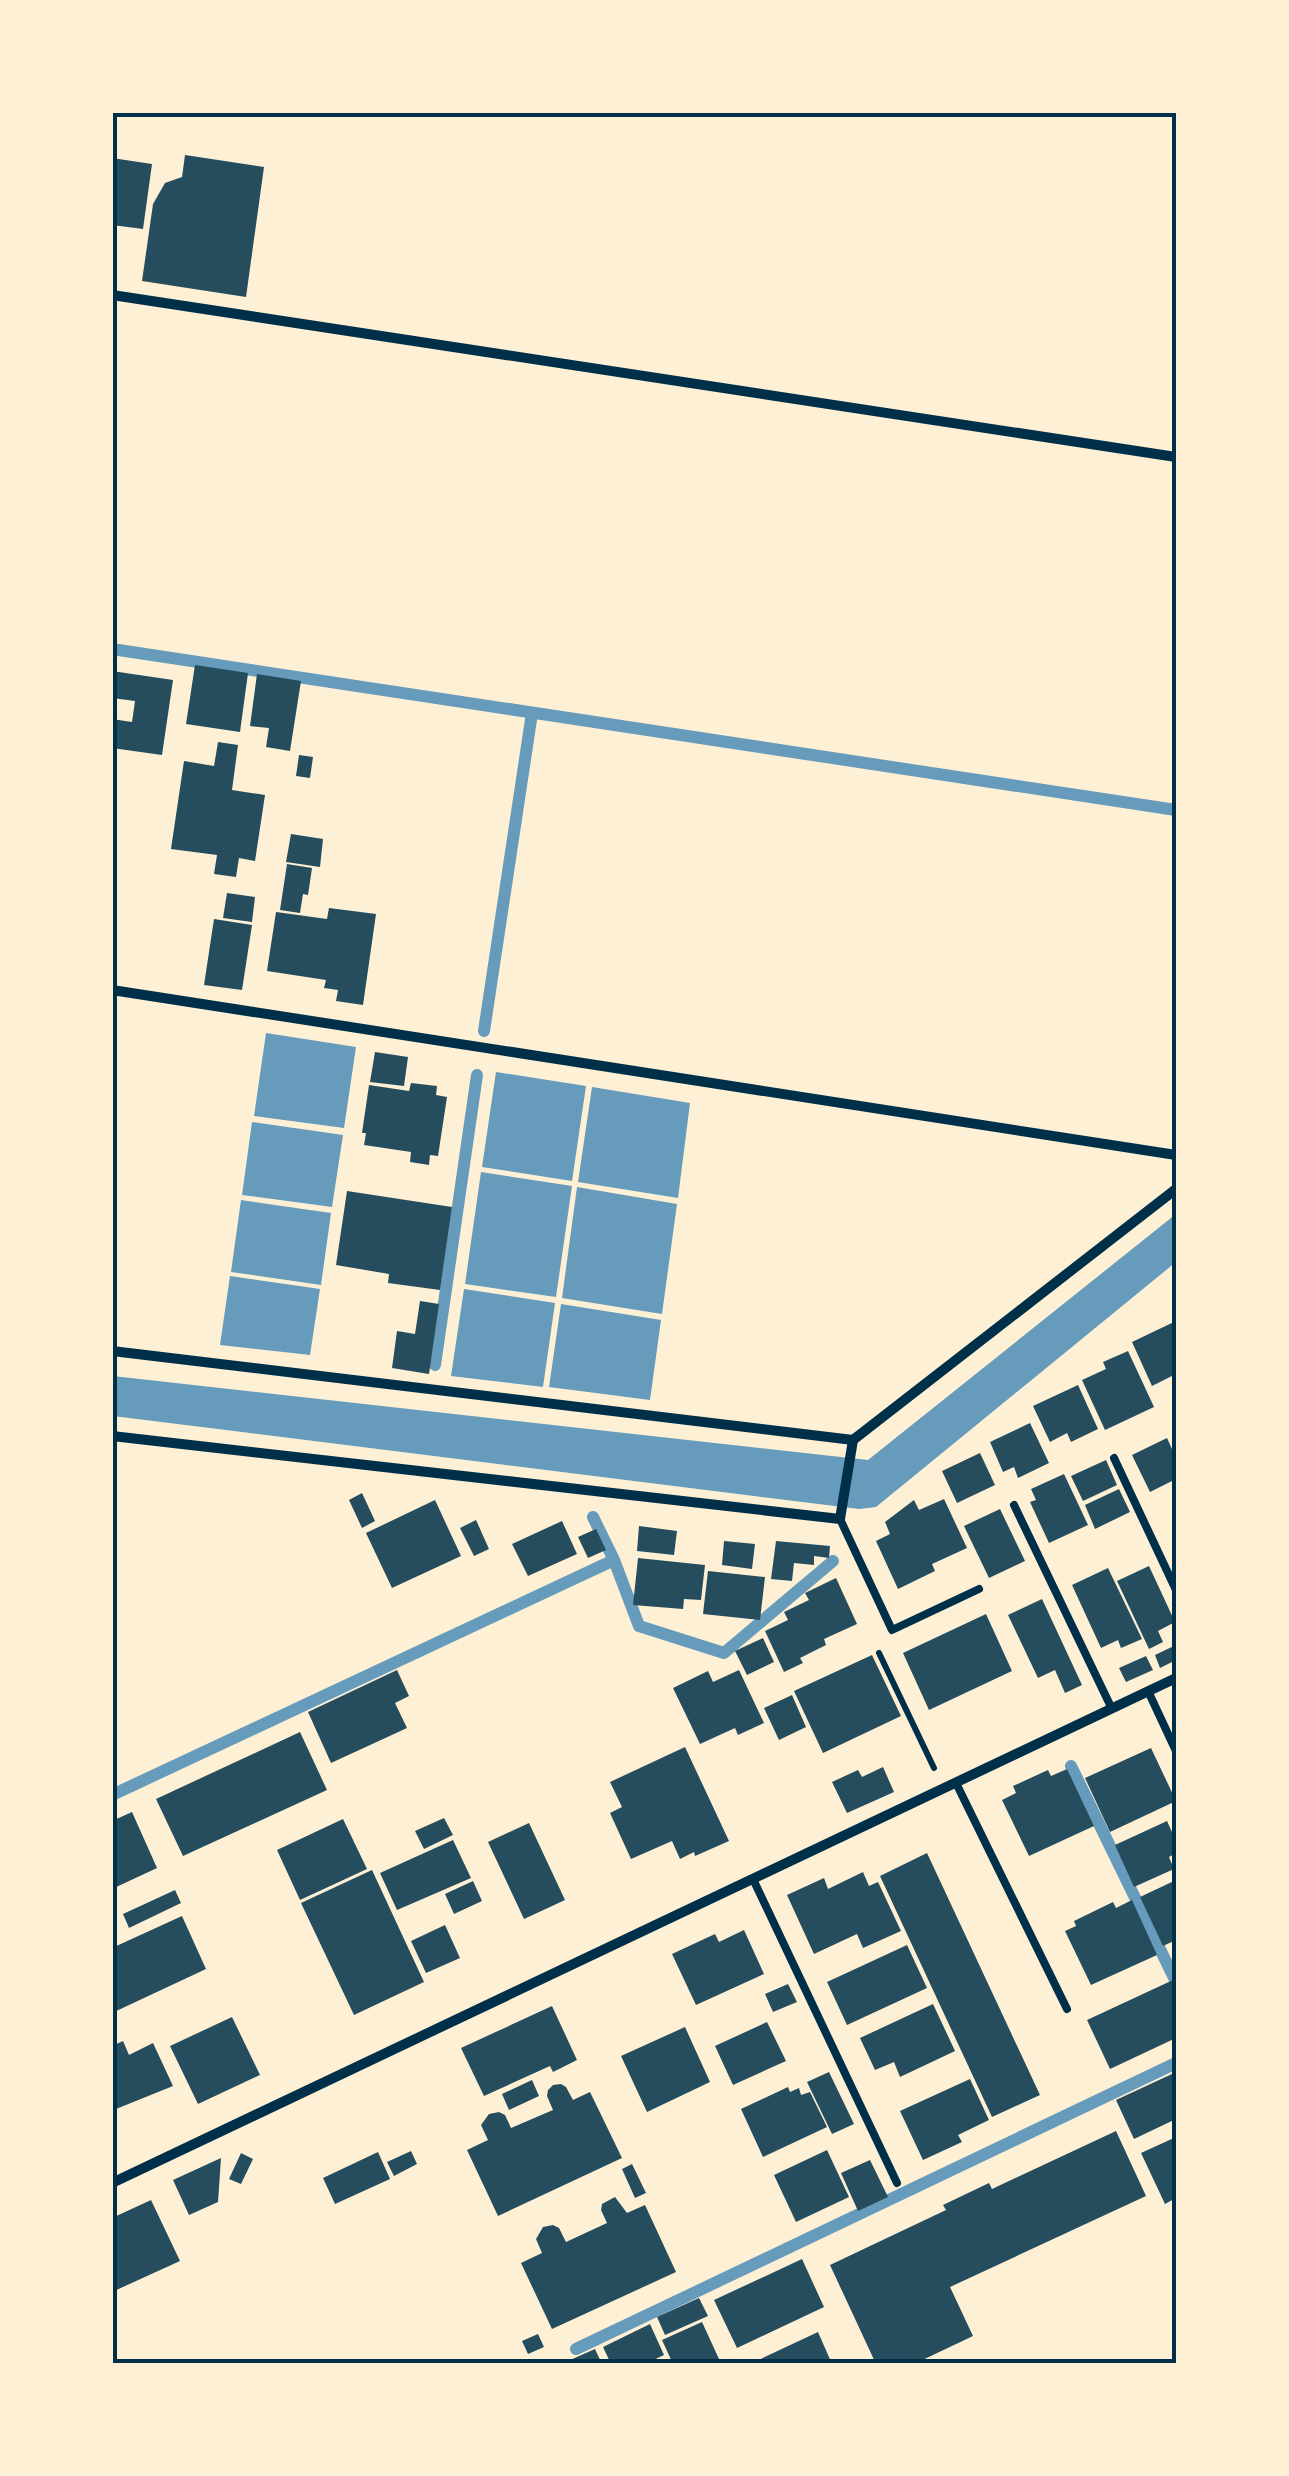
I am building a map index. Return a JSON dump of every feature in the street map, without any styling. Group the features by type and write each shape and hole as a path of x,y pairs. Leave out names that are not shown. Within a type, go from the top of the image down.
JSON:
{"street":[{"path":"112,296 1176,457"},
{"path":"112,990 1176,1155"},
{"path":"112,1436 840,1519 853,1440 1176,1188"},
{"path":"112,1351 853,1440"},
{"path":"112,2183 1176,1678"}],"lane":[{"path":"1114,1458 1176,1590"},
{"path":"1014,1505 1112,1709"},
{"path":"840,1519 892,1630 979,1589"},
{"path":"1148,1691 1176,1750"},
{"path":"956,1783 1068,2009"},
{"path":"753,1879 897,2183"}],"path":[{"path":"876,1647 944,1789"}],"water":[{"path":"266,1033 356,1047 344,1128 254,1116"},
{"path":"496,1072 586,1086 572,1181 482,1167"},
{"path":"592,1087 690,1103 678,1198 578,1182"},
{"path":"252,1122 343,1135 332,1207 242,1195"},
{"path":"481,1172 572,1186 556,1297 465,1284"},
{"path":"577,1187 677,1204 662,1314 562,1298"},
{"path":"241,1200 331,1213 321,1285 231,1272"},
{"path":"1176,1214 1176,1262 876,1507 859,1509 113,1416 113,1376 868,1460"},
{"path":"230,1276 320,1289 310,1355 220,1345"},
{"path":"464,1289 555,1303 543,1387 451,1376"},
{"path":"561,1304 661,1320 650,1400 549,1387"}],"building":[{"path":"185,155 264,167 246,297 142,281 153,204 165,183 182,177"},
{"path":"112,158 152,164 143,229 112,225"},
{"path":"195,665 248,673 240,732 186,724"},
{"path":"112,671 173,680 162,755 112,748 112,719 132,722 135,701 112,698"},
{"path":"257,674 301,681 290,751 266,747 269,728 250,726"},
{"path":"218,742 238,745 232,790 265,795 255,861 239,858 236,877 214,874 217,855 171,849 184,761 214,766"},
{"path":"299,755 313,757 310,778 296,776"},
{"path":"291,834 323,839 320,867 286,862"},
{"path":"287,864 312,868 308,895 303,894 300,913 280,910"},
{"path":"227,893 255,897 252,922 223,918"},
{"path":"329,908 376,914 363,1005 336,1001 338,990 324,988 326,980 267,971 276,912 327,919"},
{"path":"214,919 252,925 242,990 204,985"},
{"path":"375,1052 408,1057 404,1086 370,1082"},
{"path":"411,1083 437,1086 436,1095 447,1097 438,1156 430,1155 429,1165 410,1162 411,1152 364,1145 369,1085 409,1091"},
{"path":"347,1191 452,1207 440,1290 388,1283 389,1274 336,1265"},
{"path":"420,1301 439,1304 429,1374 392,1368 397,1331 415,1334"},
{"path":"1176,1321 1176,1374 1152,1386 1132,1342"},
{"path":"1128,1351 1154,1407 1105,1430 1082,1380 1106,1369 1103,1362"},
{"path":"1078,1385 1098,1429 1071,1442 1067,1433 1050,1442 1033,1406"},
{"path":"1030,1423 1049,1463 1018,1478 1014,1467 1003,1472 990,1442"},
{"path":"1167,1438 1176,1458 1176,1479 1150,1492 1132,1455"},
{"path":"980,1453 995,1485 957,1503 942,1471"},
{"path":"1106,1460 1117,1485 1083,1501 1071,1476"},
{"path":"1064,1474 1088,1525 1049,1543 1030,1502 1036,1500 1031,1489"},
{"path":"1119,1489 1130,1512 1095,1529 1085,1505"},
{"path":"362,1493 375,1521 362,1528 349,1500"},
{"path":"944,1499 967,1548 932,1564 935,1571 898,1589 876,1541 890,1534 885,1522 914,1500 919,1510"},
{"path":"435,1500 461,1556 392,1588 366,1533"},
{"path":"1000,1509 1025,1561 989,1578 964,1526"},
{"path":"476,1520 489,1549 474,1556 460,1528"},
{"path":"562,1521 577,1554 528,1576 512,1544"},
{"path":"639,1526 677,1531 674,1555 637,1551"},
{"path":"596,1529 606,1550 588,1558 578,1537"},
{"path":"724,1541 755,1544 752,1569 722,1565"},
{"path":"776,1541 830,1546 829,1558 814,1556 814,1565 794,1563 792,1581 771,1579"},
{"path":"638,1558 705,1565 701,1600 684,1599 683,1609 633,1605"},
{"path":"1149,1566 1175,1622 1158,1631 1163,1642 1149,1649 1117,1581"},
{"path":"1108,1568 1142,1639 1121,1648 1118,1640 1101,1648 1072,1585"},
{"path":"708,1571 765,1577 760,1620 703,1614"},
{"path":"836,1578 857,1624 824,1639 826,1645 800,1658 803,1663 784,1672 765,1631 788,1620 784,1612 809,1600 805,1593"},
{"path":"1042,1599 1082,1685 1065,1693 1055,1670 1038,1678 1008,1615"},
{"path":"986,1614 1012,1671 929,1710 903,1653"},
{"path":"763,1638 774,1662 747,1675 735,1651"},
{"path":"1176,1645 1176,1660 1160,1668 1155,1655"},
{"path":"872,1655 901,1716 823,1753 794,1691"},
{"path":"1146,1656 1153,1670 1126,1682 1119,1668"},
{"path":"397,1670 409,1696 395,1703 407,1728 331,1763 308,1712"},
{"path":"739,1670 764,1723 738,1735 735,1728 700,1744 673,1688 708,1671 713,1682"},
{"path":"792,1695 806,1727 779,1740 764,1708"},
{"path":"300,1732 327,1790 183,1856 156,1799"},
{"path":"685,1747 729,1841 680,1859 672,1841 631,1859 610,1813 622,1807 610,1782"},
{"path":"1151,1748 1176,1801 1110,1832 1085,1778"},
{"path":"883,1767 894,1792 847,1813 832,1782 858,1770 862,1777"},
{"path":"1067,1769 1094,1826 1029,1856 1002,1800 1016,1793 1013,1786 1048,1770 1051,1776"},
{"path":"132,1812 157,1868 112,1889 112,1821"},
{"path":"444,1818 453,1835 424,1849 415,1831"},
{"path":"343,1819 367,1869 300,1900 277,1850"},
{"path":"1167,1821 1176,1841 1176,1853 1169,1857 1174,1869 1134,1887 1115,1845"},
{"path":"529,1823 565,1900 524,1919 488,1842"},
{"path":"453,1840 471,1878 397,1910 380,1873"},
{"path":"927,1853 1040,2095 992,2117 880,1876"},
{"path":"372,1870 424,1982 354,2015 301,1903"},
{"path":"863,1872 869,1886 878,1882 901,1931 863,1948 857,1934 814,1954 787,1895 824,1878 828,1889"},
{"path":"1176,1880 1176,1940 1163,1946 1140,1897"},
{"path":"473,1881 482,1901 454,1914 445,1894"},
{"path":"175,1890 181,1903 129,1928 123,1914"},
{"path":"1132,1900 1157,1955 1091,1985 1065,1931 1076,1926 1074,1921 1113,1902 1116,1908"},
{"path":"182,1916 206,1969 112,2013 112,1948"},
{"path":"445,1925 460,1958 426,1973 411,1941"},
{"path":"744,1930 764,1974 696,2005 672,1954 715,1934 719,1942"},
{"path":"907,1945 927,1988 847,2025 827,1982"},
{"path":"1173,1980 1176,2038 1110,2069 1087,2020"},
{"path":"788,1984 797,2002 773,2012 765,1994"},
{"path":"933,2004 955,2051 900,2077 894,2062 875,2070 860,2038"},
{"path":"552,2006 577,2060 553,2072 550,2066 484,2096 461,2048"},
{"path":"232,2017 260,2075 198,2104 170,2046"},
{"path":"767,2022 786,2061 733,2085 715,2046"},
{"path":"685,2027 710,2082 647,2112 621,2056"},
{"path":"123,2041 129,2055 153,2043 173,2086 116,2109 112,2102 112,2046"},
{"path":"829,2072 854,2124 832,2134 807,2082"},
{"path":"1172,2074 1176,2084 1176,2119 1134,2139 1116,2100"},
{"path":"970,2079 989,2120 958,2135 962,2142 923,2160 900,2111"},
{"path":"532,2080 539,2096 509,2110 502,2094"},
{"path":"561,2084 573,2100 590,2092 622,2158 498,2216 467,2150 488,2140 481,2125 489,2114 505,2115 511,2128 553,2110 548,2090"},
{"path":"788,2087 790,2092 799,2088 801,2095 810,2092 827,2127 763,2157 741,2109"},
{"path":"1116,2131 1146,2196 950,2287 973,2336 914,2364 876,2364 830,2265 946,2210 943,2205 989,2183 992,2189"},
{"path":"1176,2137 1176,2198 1165,2204 1141,2153"},
{"path":"827,2150 849,2197 796,2222 774,2175"},
{"path":"411,2151 417,2164 394,2176 387,2162"},
{"path":"378,2152 390,2179 335,2204 323,2178"},
{"path":"241,2153 253,2159 241,2184 229,2179"},
{"path":"221,2158 218,2202 189,2215 173,2180"},
{"path":"870,2160 888,2197 858,2211 841,2173"},
{"path":"632,2164 646,2193 635,2198 622,2169"},
{"path":"615,2197 627,2213 645,2205 676,2272 552,2329 521,2263 542,2253 536,2239 543,2227 559,2228 566,2242 607,2223 602,2204"},
{"path":"151,2200 180,2261 112,2292 112,2218"},
{"path":"802,2259 824,2307 737,2348 714,2300"},
{"path":"699,2298 708,2316 665,2335 657,2317"},
{"path":"702,2322 719,2359 710,2364 673,2364 662,2340"},
{"path":"650,2324 664,2355 645,2364 611,2364 603,2347"},
{"path":"818,2332 832,2364 750,2364"},
{"path":"538,2334 544,2347 528,2354 522,2341"},
{"path":"595,2349 602,2364 561,2364"}],"waterway":[{"path":"112,649 1176,810"},
{"path":"484,1031 532,713"},
{"path":"435,1365 477,1075"},
{"path":"593,1517 639,1626 724,1653 833,1561"},
{"path":"112,1795 614,1560"},
{"path":"1071,1766 1176,1982"},
{"path":"576,2349 1176,2063"}]}
